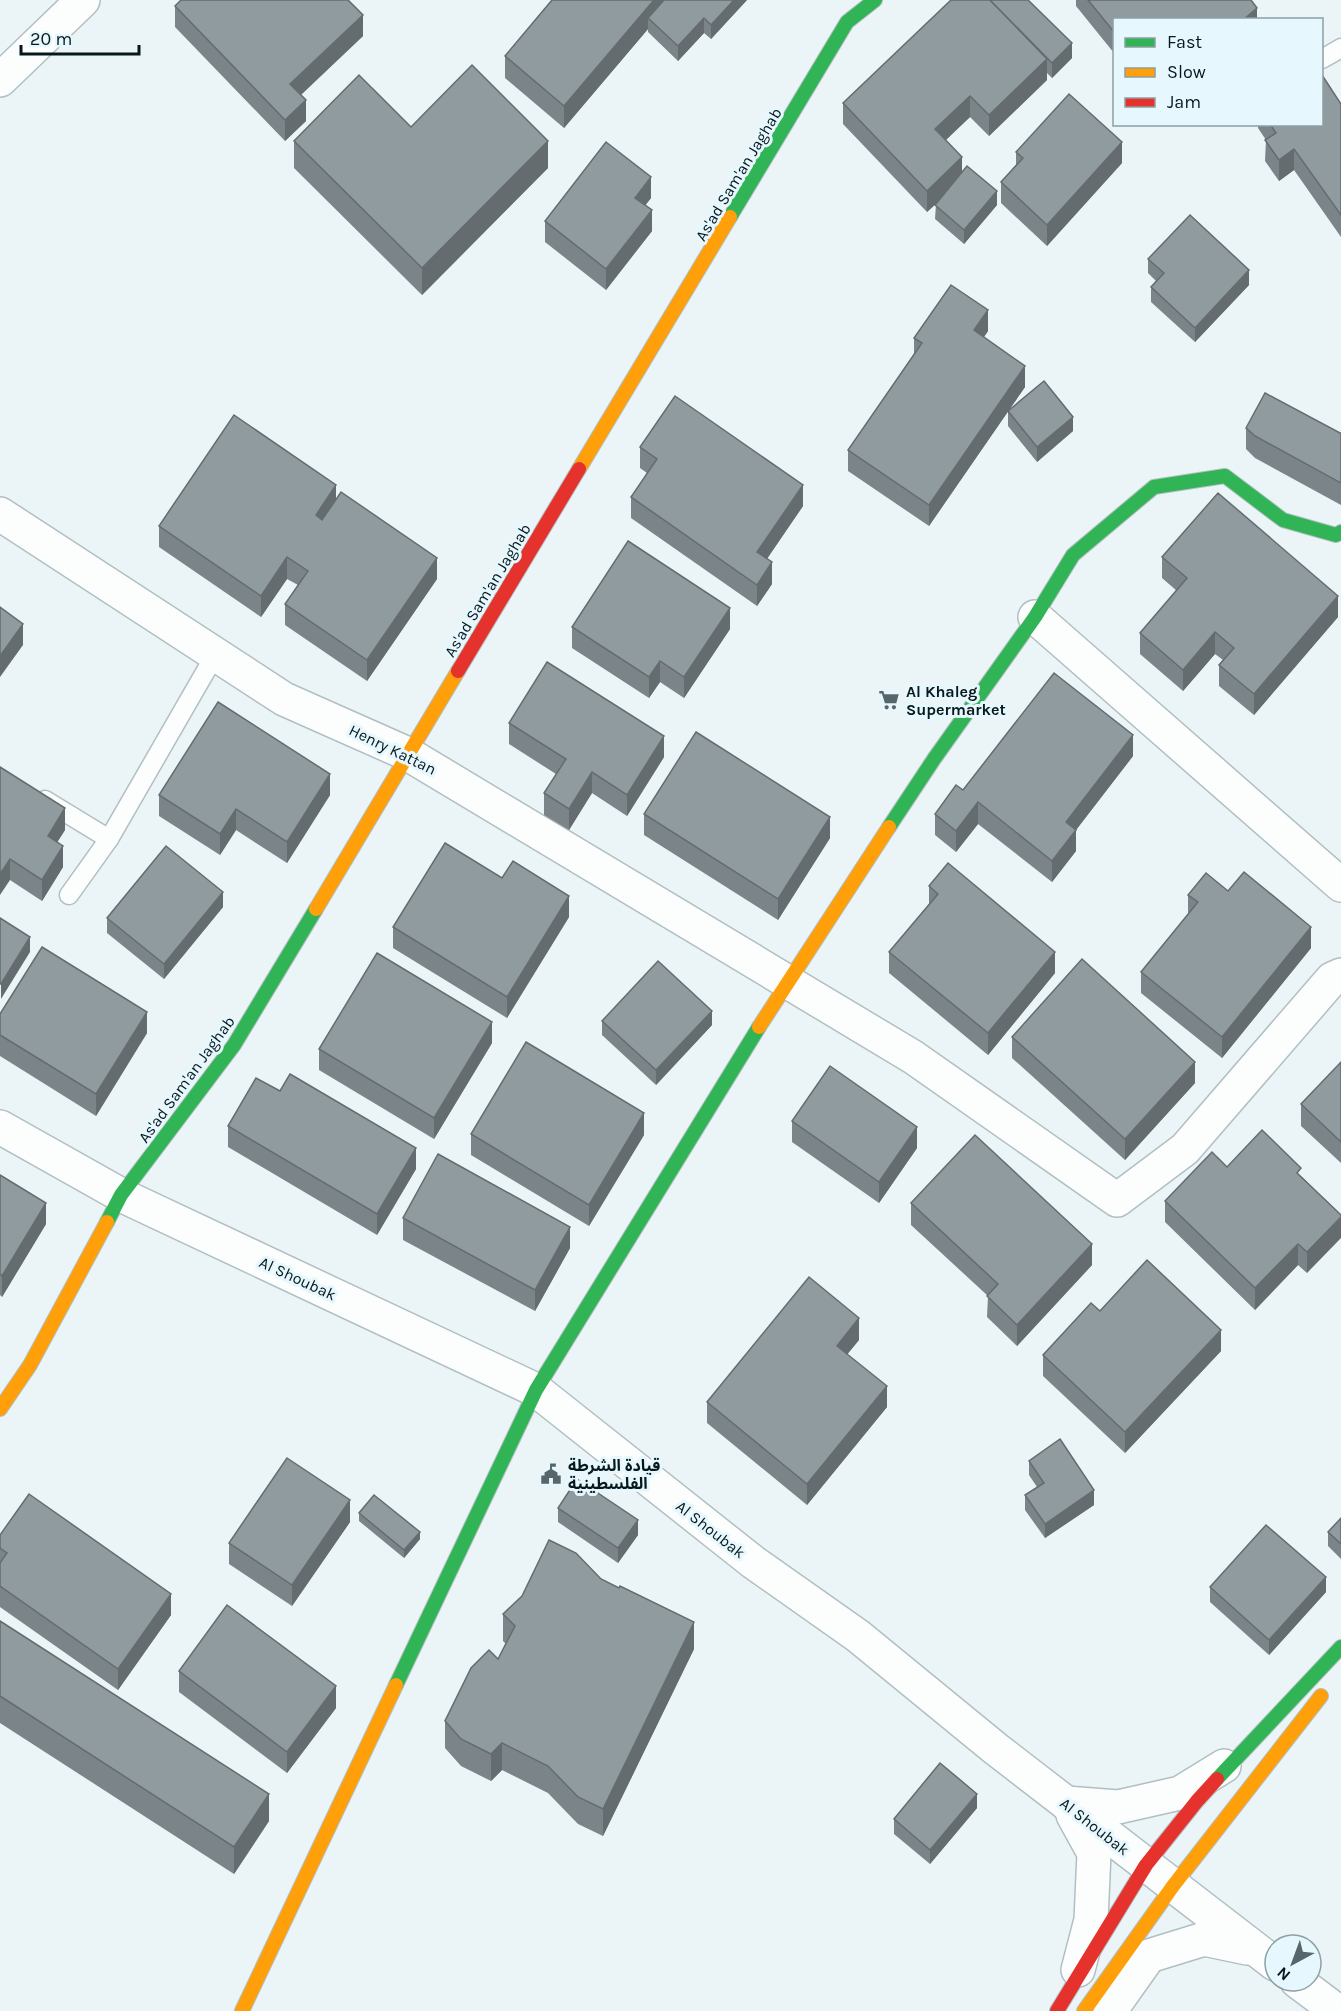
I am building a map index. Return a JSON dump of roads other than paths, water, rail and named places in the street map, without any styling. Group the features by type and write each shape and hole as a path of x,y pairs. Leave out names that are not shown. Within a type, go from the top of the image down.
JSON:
{"street":[{"path":"0,80 83,0"},
{"name":"As'ad Sam'an Jaghab","path":"0,1409 30,1365 122,1195 234,1045 847,22 875,0"},
{"path":"242,2011 536,1390 788,980 934,759 1035,617 1073,555 1154,487 1225,476 1283,520 1336,535 1341,532"},
{"name":"Henry Kattan","path":"0,514 285,699 408,753 788,980 913,1057 1117,1200 1185,1149 1332,979 1341,975"},
{"path":"1035,617 1341,885"},
{"name":"Al Shoubak","path":"0,1127 122,1195 536,1390 753,1562 858,1636 996,1749 1263,1955"},
{"path":"1057,2011 1146,1865 1197,1801 1341,1647"},
{"path":"1084,2011 1173,1886 1326,1690"},
{"path":"1066,1803 1118,1807 1180,1793 1236,1759"},
{"path":"1066,1803 1094,1853 1091,1920 1076,1980"},
{"path":"1110,2011 1149,1956 1204,1939 1263,1956"},
{"path":"1313,1993 1337,2011"}],"lane":[{"path":"1323,58 1341,48"},
{"path":"69,895 109,839 216,655"},
{"path":"30,791 109,839"}],"place":[{"name":"Al Khaleg Supermarket","path":"889,700"},
{"name":"قيادة الشرطة الفلسطينية","path":"551,1474"}]}
